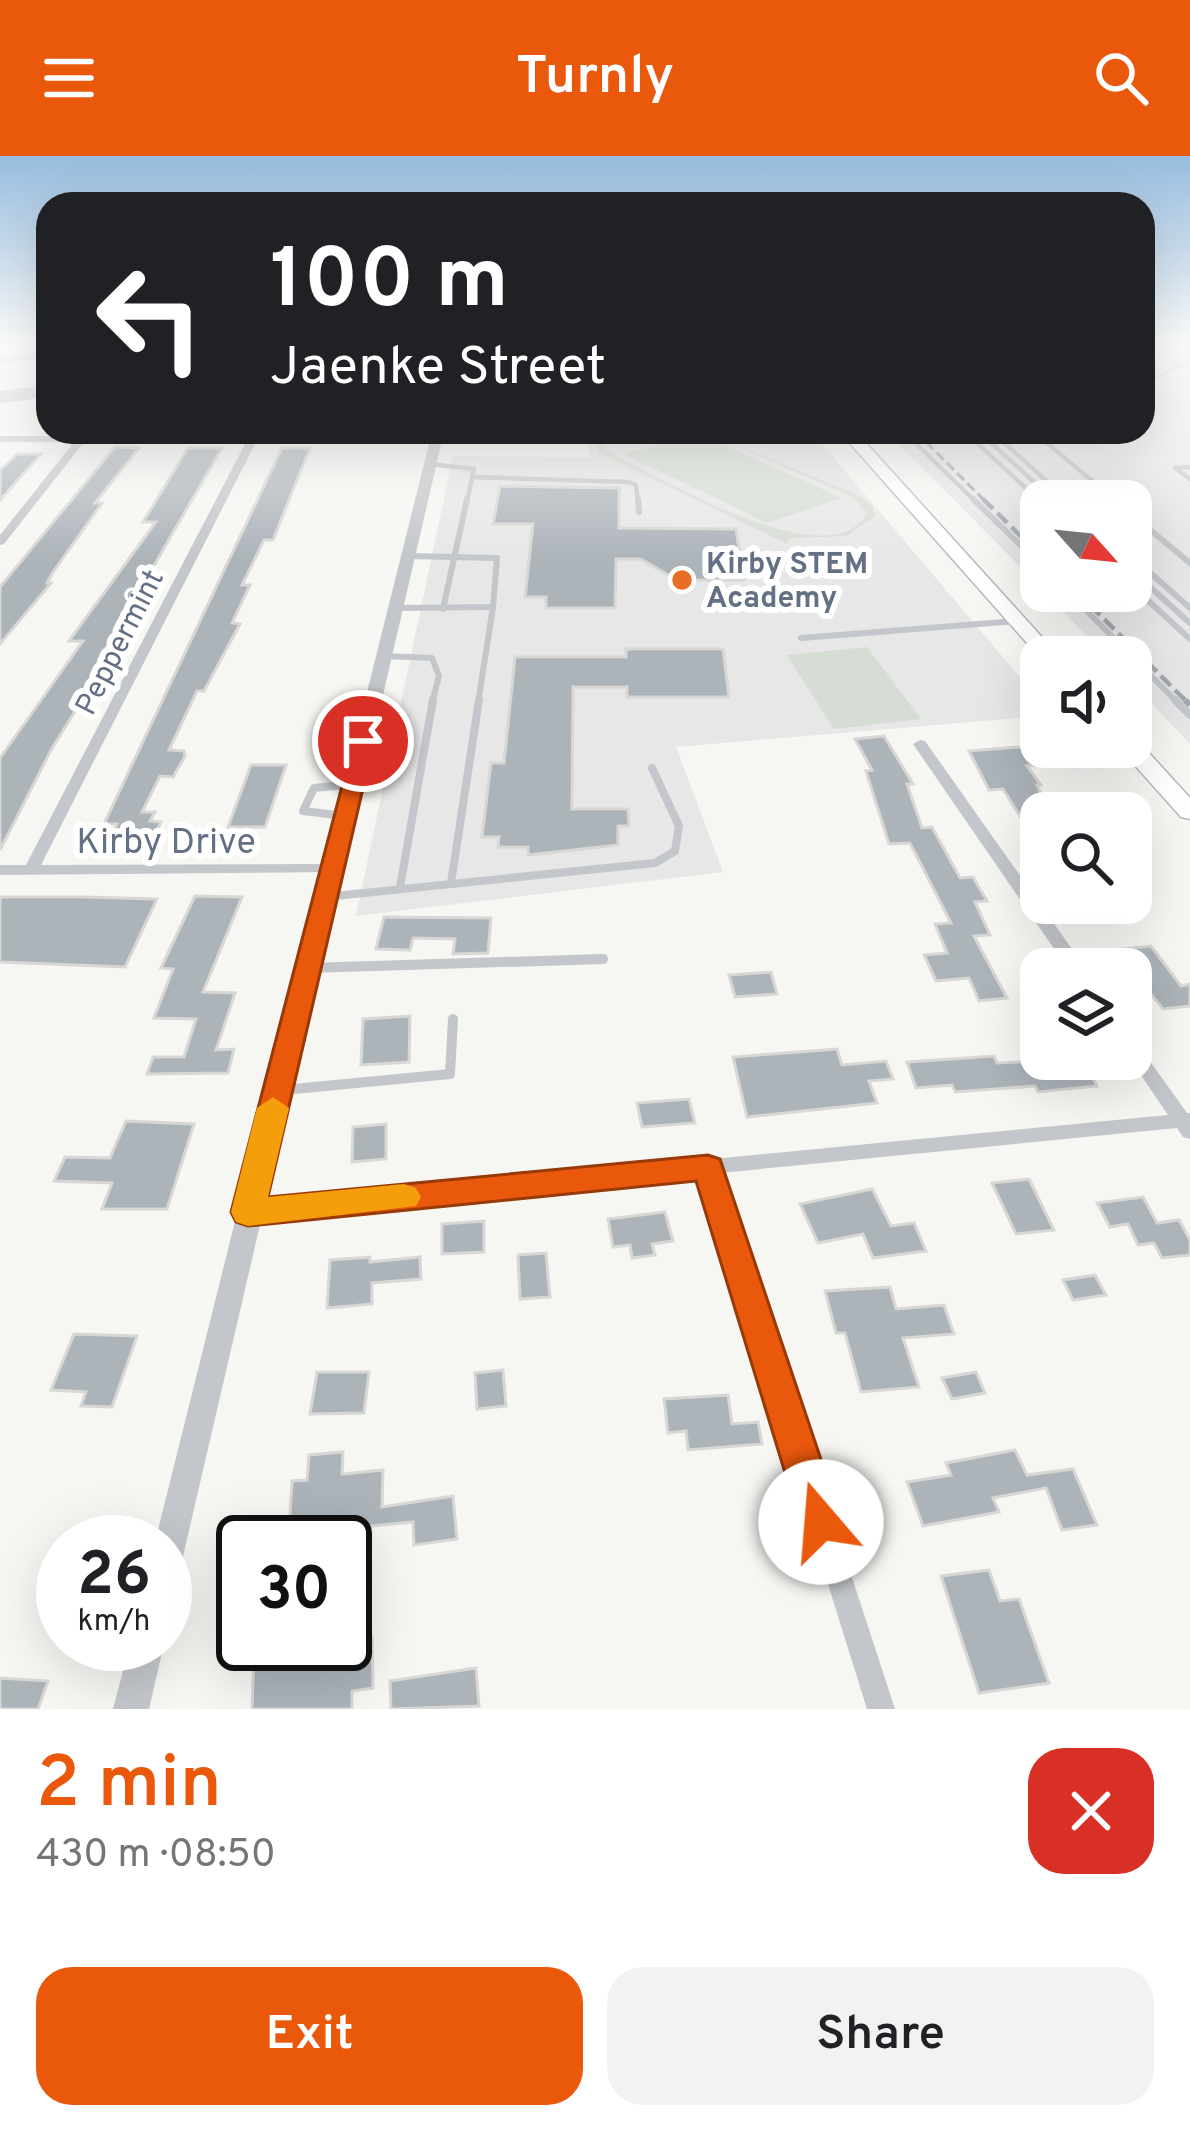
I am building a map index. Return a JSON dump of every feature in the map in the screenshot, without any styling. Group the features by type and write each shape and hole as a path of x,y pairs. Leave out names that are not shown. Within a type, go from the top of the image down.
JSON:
{"main road":[{"path":"859,444 1031,636"},
{"path":"1150,768 1190,812"}],"street":[{"path":"0,440 36,438"},
{"path":"0,542 77,444"},
{"name":"Peppermint","path":"32,870 250,444"},
{"path":"177,1515 435,444"},
{"path":"0,518 18,518"},
{"path":"920,744 1062,948"},
{"name":"Kirby Drive","path":"0,870 332,869"},
{"path":"1152,1076 1187,1124"},
{"path":"248,1212 1187,1124"},
{"path":"708,1168 881,1709"},
{"path":"131,1709 140,1671"}],"lane":[{"path":"915,444 1020,545"},
{"path":"978,444 1020,483"},
{"path":"992,444 1032,480"},
{"path":"1006,444 1046,480"},
{"path":"1048,444 1091,480"},
{"path":"430,464 469,466 472,477 443,608"},
{"path":"1190,467 1175,468 1190,479"},
{"path":"472,477 613,478 636,485 639,512"},
{"path":"1152,531 1190,563"},
{"path":"408,556 497,558 451,884"},
{"path":"1152,575 1190,608"},
{"path":"1152,589 1190,623"},
{"path":"1152,604 1190,639"},
{"path":"395,608 493,607"},
{"path":"1088,612 1190,715"},
{"path":"801,638 1017,621"},
{"path":"383,656 432,658 439,676 423,739 400,887"},
{"path":"325,897 589,874 667,858 679,842 679,826 652,767"},
{"path":"345,816 304,811 314,788 352,784"},
{"path":"308,968 603,959"},
{"path":"278,1090 450,1074 454,1019"}],"shaded area":[{"path":"1155,414 1190,414 1190,744 1152,704 1152,636 1087,636 1064,612 1152,612 1152,480 1020,480 1020,567 899,444 1155,444"},
{"name":"Kirby STEM Academy","path":"589,444 822,444 1020,677 1020,718 676,747 723,872 356,916 453,456 590,457"},
{"path":"598,444 605,444 611,453 703,500 783,530 818,536 848,531 867,513 852,497 734,444 858,495 872,505 875,516 846,536 792,538 785,543 599,453"},
{"path":"659,444 722,444 842,498 767,523 624,454"},
{"path":"867,647 921,719 834,729 787,655"}],"building":[{"path":"115,447 139,448 95,503 102,503 53,572 47,583 51,583 0,644 0,587"},
{"path":"188,448 222,448 94,669 101,669 51,750 0,850 0,758 83,641 69,641 156,522 143,522"},
{"path":"282,448 310,448 273,540 264,540 242,585 250,585 232,623 240,624 204,691 197,691 169,750 184,751 185,756 173,777 160,776 142,812 155,812 150,821 161,822 151,842 108,841 117,824 104,824"},
{"path":"17,454 41,454 0,500 0,470"},
{"path":"500,486 619,488 619,528 736,529 744,580 677,580 641,559 616,559 615,608 546,608 546,597 525,597 533,524 493,524"},
{"path":"626,649 723,649 729,697 627,697 627,687 573,687 572,809 628,809 629,826 618,826 618,845 528,855 528,847 498,847 499,837 482,837 491,763 504,763 515,657 626,657"},
{"path":"884,736 913,784 907,784 922,828 932,827 960,878 973,877 987,901 975,902 990,935 974,936 1007,998 979,1001 969,978 936,981 924,955 947,953 935,924 951,923 910,843 889,844 866,771 872,770 855,739"},
{"path":"1020,747 1020,768 1028,768 1041,785 1037,785 1040,792 1020,792 1020,816 1003,789 989,790 969,751"},
{"path":"251,765 286,765 265,827 228,827"},
{"path":"195,896 242,897 203,992 235,993 216,1050 234,1049 228,1073 147,1074 153,1057 184,1057 196,1019 154,1018 173,969 161,968"},
{"path":"0,897 157,899 125,967 0,962"},
{"path":"384,917 491,918 488,953 453,954 455,939 413,938 410,950 376,949"},
{"path":"1151,946 1181,986 1190,984 1190,1006 1163,1009 1152,995 1152,948 1133,948"},
{"path":"771,972 777,994 735,997 729,975"},
{"path":"410,1016 409,1062 361,1065 363,1019"},
{"path":"837,1049 842,1065 886,1061 893,1079 869,1081 877,1103 747,1117 733,1057"},
{"path":"994,1056 997,1063 1020,1062 1020,1080 1094,1080 1097,1086 1038,1092 1035,1086 955,1092 952,1085 916,1088 907,1062"},
{"path":"689,1099 695,1123 642,1127 637,1103"},
{"path":"126,1121 194,1124 167,1209 102,1209 112,1183 54,1181 65,1157 110,1158"},
{"path":"386,1124 386,1159 352,1162 353,1127"},
{"path":"1029,1179 1054,1230 1016,1234 992,1183"},
{"path":"872,1189 891,1226 914,1223 926,1251 873,1258 863,1234 818,1243 800,1204"},
{"path":"1143,1197 1157,1223 1179,1220 1190,1240 1190,1255 1162,1258 1154,1243 1138,1245 1128,1224 1110,1227 1097,1203"},
{"path":"665,1212 673,1241 652,1244 655,1255 632,1258 630,1245 613,1247 608,1219"},
{"path":"484,1221 484,1252 442,1254 442,1224"},
{"path":"546,1253 550,1297 520,1299 518,1255"},
{"path":"370,1257 370,1262 420,1257 421,1279 372,1283 372,1304 327,1308 330,1260"},
{"path":"1095,1275 1106,1295 1073,1300 1063,1280"},
{"path":"890,1287 896,1309 944,1305 954,1334 903,1338 919,1387 861,1392 845,1333 836,1333 825,1291"},
{"path":"74,1334 137,1336 112,1407 81,1406 86,1392 51,1390"},
{"path":"503,1370 506,1406 477,1409 475,1373"},
{"path":"317,1372 369,1372 364,1413 310,1414"},
{"path":"976,1372 985,1393 952,1399 942,1378"},
{"path":"728,1395 732,1424 758,1422 762,1444 688,1450 686,1431 668,1433 664,1399"},
{"path":"1015,1450 1027,1475 1073,1469 1097,1525 1062,1530 1046,1488 993,1498 999,1512 923,1526 907,1482 951,1475 946,1463"},
{"path":"343,1452 342,1474 383,1470 382,1507 453,1496 457,1539 414,1545 413,1522 372,1526 372,1515 290,1515 292,1481 307,1480 309,1455"},
{"path":"989,1570 1000,1601 1019,1599 1049,1683 979,1693 941,1576"},
{"path":"372,1637 373,1688 352,1691 352,1709 252,1709 253,1671 372,1671"},
{"path":"476,1668 479,1706 391,1709 390,1681"},
{"path":"0,1678 48,1681 38,1709 0,1709"}],"railway":[{"path":"928,444 983,499"},
{"path":"983,499 1020,535"},
{"path":"983,499 986,502"},
{"path":"1097,612 1190,705"}],"slow traffic":[{"path":"273,1108 248,1212 404,1197"}],"place":[{"name":"Kirby STEM Academy","path":"682,580"}],"route":[{"path":"363,741 248,1212 708,1168 821,1522"}]}
